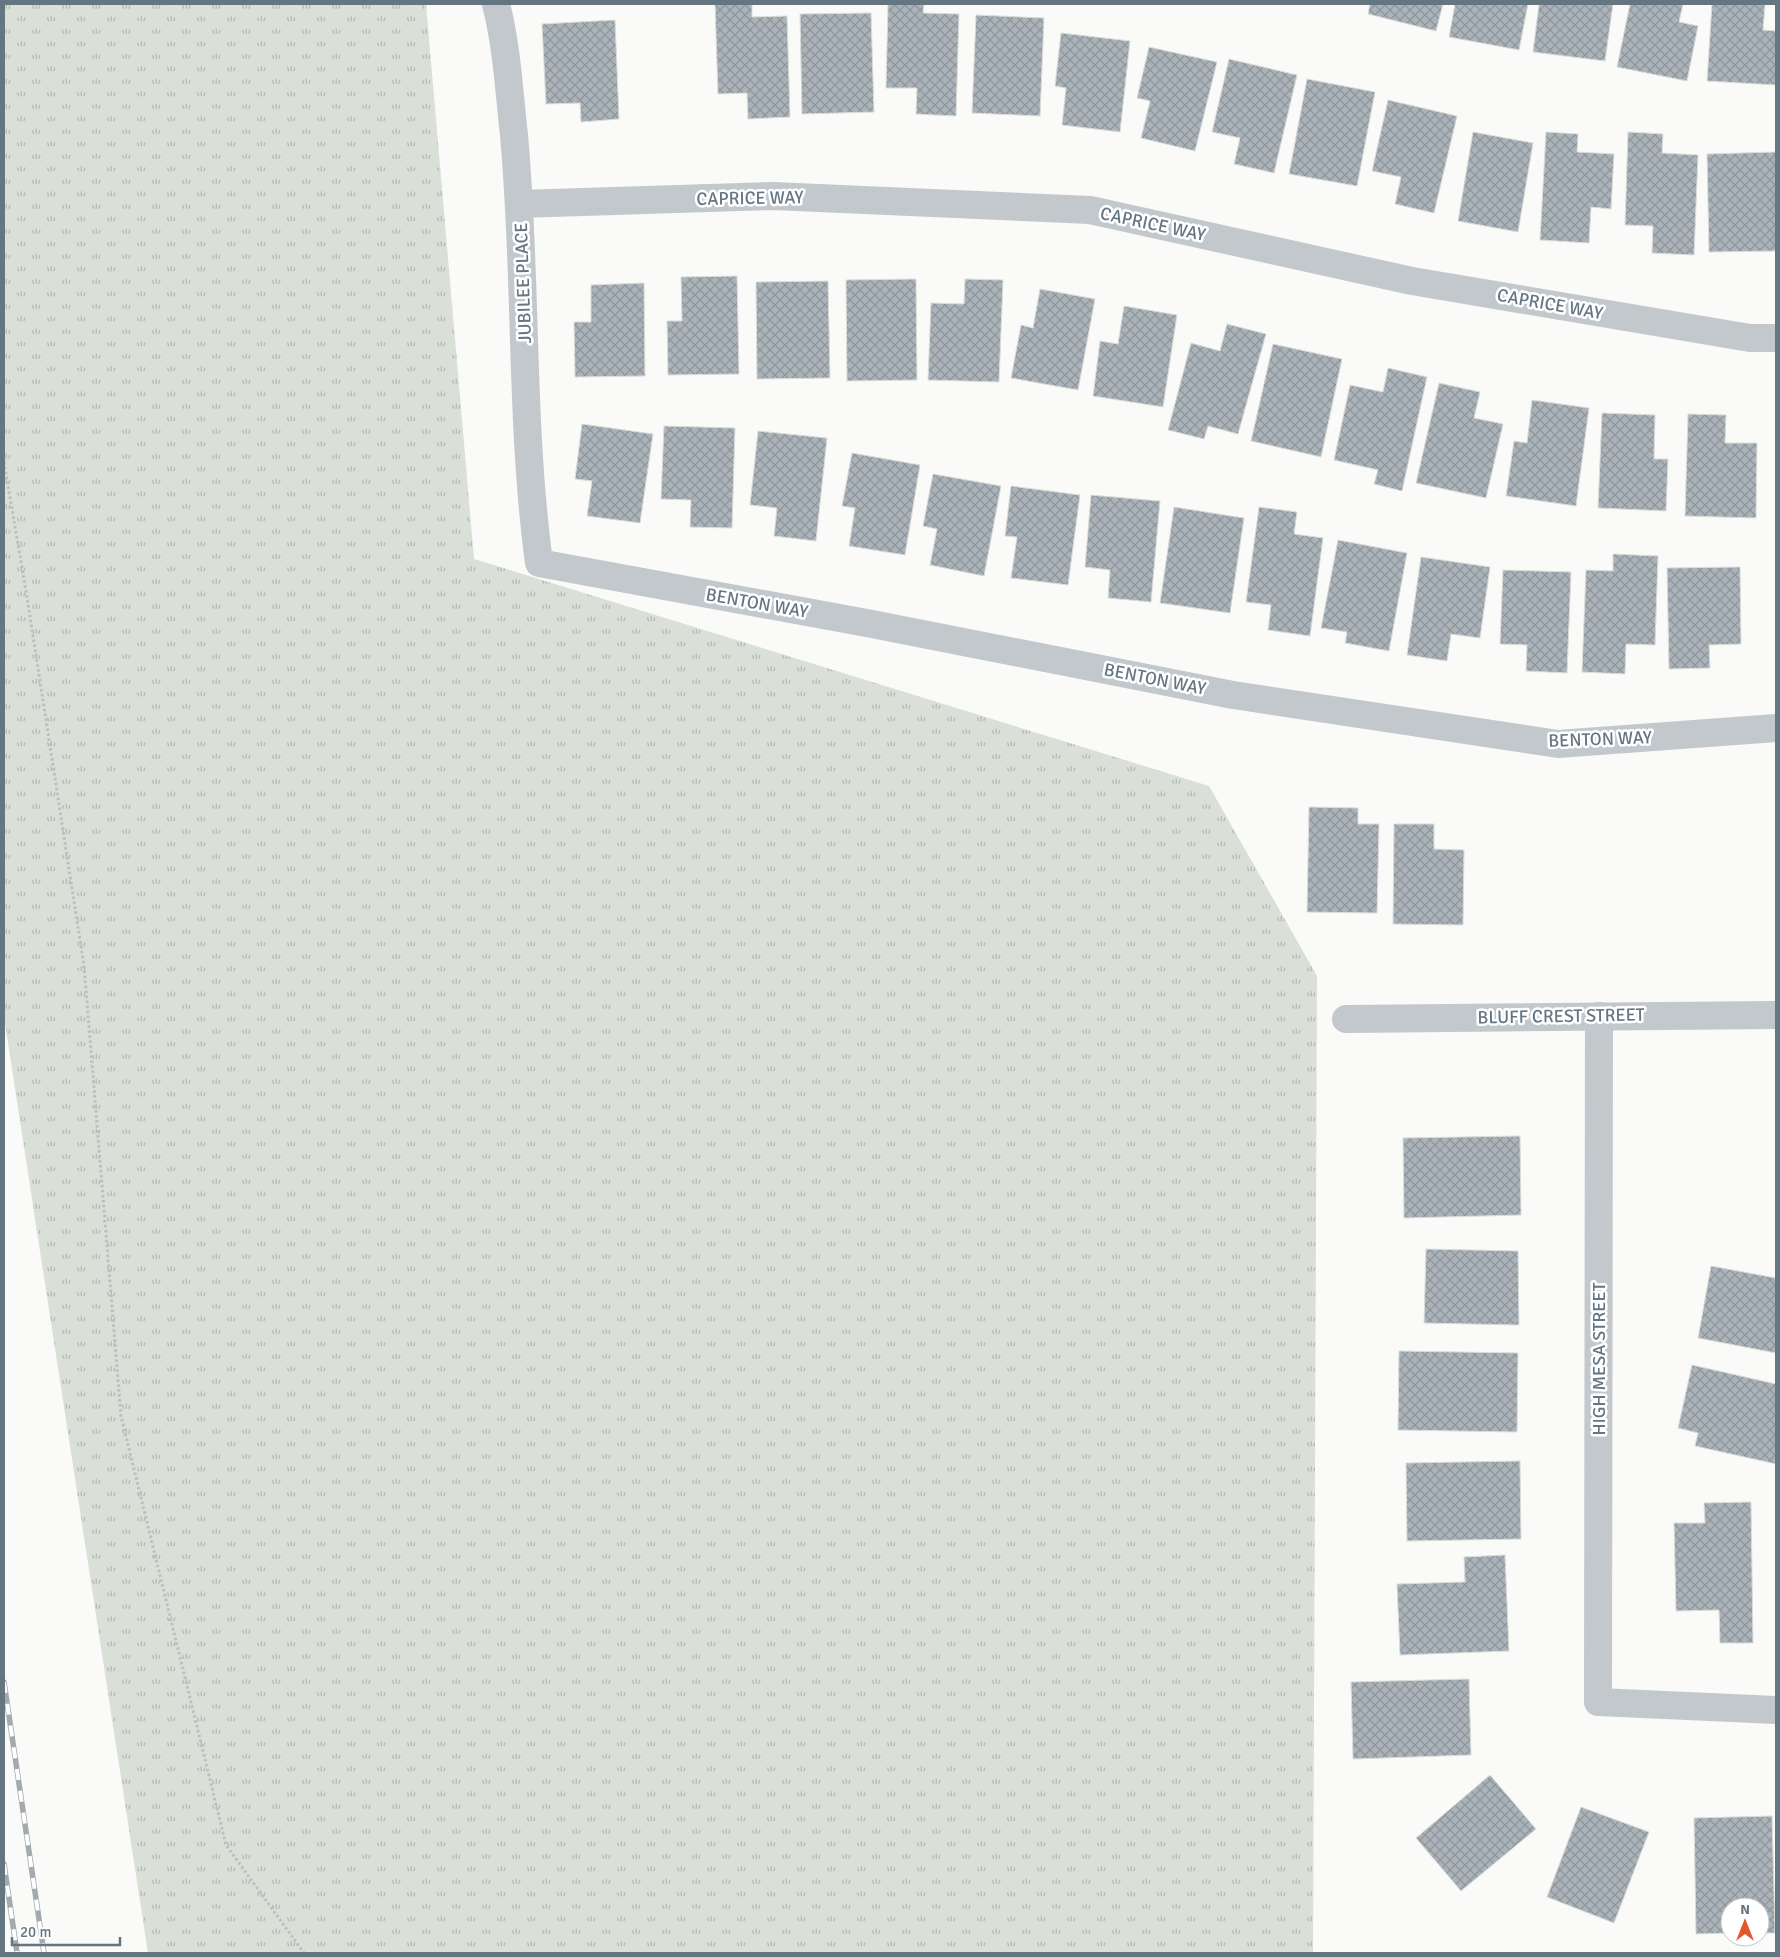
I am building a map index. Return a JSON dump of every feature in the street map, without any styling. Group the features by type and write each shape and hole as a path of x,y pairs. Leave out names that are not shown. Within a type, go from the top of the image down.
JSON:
{"street":[{"name":"JUBILEE PLACE","path":"496,4 504,32 520,204 531,503 539,563"},
{"name":"CAPRICE WAY","path":"520,204 773,196 1090,210 1412,281 1750,338 1776,338"},
{"name":"BENTON WAY","path":"539,563 872,624 1233,695 1558,744 1776,728"},
{"name":"BLUFF CREST STREET","path":"1346,1019 1776,1014"},
{"name":"HIGH MESA STREET","path":"1599,1016 1598,1702 1776,1710"}],"path":[{"path":"4,462 27,597 84,966 121,1416 226,1845 304,1953"}],"green space":[{"path":"4,4 426,4 474,559 1209,786 1317,976 1313,1953 148,1953 4,1017"}],"building":[{"path":"715,4 752,4 752,17 787,16 790,117 748,119 747,93 718,94"},
{"path":"888,4 924,4 923,13 959,14 956,116 916,114 917,88 886,88"},
{"path":"1370,4 1443,4 1436,31 1368,14"},
{"path":"1455,4 1528,4 1519,50 1449,37"},
{"path":"1539,4 1613,4 1605,61 1533,52"},
{"path":"1630,4 1683,4 1679,22 1698,26 1687,81 1617,67"},
{"path":"1712,4 1765,4 1763,30 1776,31 1776,85 1707,81"},
{"path":"871,13 874,112 802,114 800,14"},
{"path":"976,15 1044,18 1040,116 972,113"},
{"path":"615,20 619,119 581,122 580,103 546,104 542,24"},
{"path":"1061,33 1130,41 1120,132 1062,125 1066,88 1055,86"},
{"path":"1149,47 1217,62 1195,151 1141,138 1150,101 1137,98"},
{"path":"1229,59 1297,75 1274,173 1234,164 1240,138 1212,132"},
{"path":"1307,79 1375,92 1357,186 1289,174"},
{"path":"1388,100 1457,116 1434,213 1395,204 1401,177 1372,171"},
{"path":"1473,132 1533,143 1518,232 1458,221"},
{"path":"1546,132 1578,134 1577,152 1614,154 1611,209 1591,207 1589,243 1540,240"},
{"path":"1628,132 1663,134 1662,153 1698,155 1694,255 1652,253 1653,226 1625,225"},
{"path":"1776,152 1776,251 1709,252 1707,154"},
{"path":"737,276 739,374 668,375 667,321 682,321 681,277"},
{"path":"916,279 917,380 847,381 846,280"},
{"path":"965,279 1003,280 999,382 928,380 931,303 964,304"},
{"path":"828,281 830,378 757,379 756,282"},
{"path":"644,283 645,376 575,377 574,322 591,322 591,285"},
{"path":"1040,289 1095,299 1078,390 1011,378 1021,325 1033,328"},
{"path":"1124,306 1177,315 1163,407 1093,396 1100,341 1118,344"},
{"path":"1227,324 1266,334 1238,434 1208,426 1204,439 1168,430 1191,343 1220,351"},
{"path":"1273,344 1342,359 1321,457 1251,441"},
{"path":"1388,368 1427,377 1402,491 1374,484 1378,470 1334,460 1350,385 1383,392"},
{"path":"1439,383 1480,392 1474,418 1503,424 1486,498 1416,483"},
{"path":"1532,400 1589,408 1576,506 1506,496 1514,441 1527,443"},
{"path":"1602,413 1655,415 1654,459 1668,459 1666,511 1598,508"},
{"path":"1688,414 1726,415 1725,443 1757,443 1756,518 1685,516"},
{"path":"582,424 653,434 640,523 587,516 592,481 575,479"},
{"path":"664,426 735,428 732,528 690,527 691,500 661,499"},
{"path":"758,431 827,438 816,541 774,536 777,508 750,505"},
{"path":"852,453 920,465 905,555 849,546 855,508 842,506"},
{"path":"933,474 1001,486 984,576 930,565 937,529 923,526"},
{"path":"1011,486 1080,495 1068,585 1011,578 1017,537 1005,536"},
{"path":"1091,495 1160,501 1151,602 1108,598 1110,570 1085,567"},
{"path":"1174,507 1244,518 1230,613 1160,603"},
{"path":"1259,507 1297,512 1294,534 1323,538 1310,636 1268,630 1271,605 1246,602"},
{"path":"1338,540 1407,553 1389,651 1345,643 1347,632 1321,628"},
{"path":"1613,554 1658,556 1655,645 1626,644 1625,674 1582,672 1586,570 1613,571"},
{"path":"1421,557 1490,567 1480,638 1451,634 1447,661 1407,655"},
{"path":"1740,567 1741,644 1709,645 1710,668 1669,669 1667,568"},
{"path":"1503,570 1571,572 1567,673 1526,671 1527,645 1500,644"},
{"path":"1309,807 1358,808 1358,824 1379,824 1377,913 1307,912"},
{"path":"1394,824 1434,824 1434,849 1464,850 1463,925 1393,924"},
{"path":"1520,1136 1521,1215 1404,1218 1403,1138"},
{"path":"1426,1249 1518,1251 1519,1325 1424,1323"},
{"path":"1711,1266 1776,1278 1776,1353 1698,1338"},
{"path":"1399,1351 1518,1353 1517,1432 1398,1430"},
{"path":"1692,1365 1776,1384 1776,1464 1695,1446 1698,1433 1678,1428"},
{"path":"1520,1461 1521,1539 1407,1541 1406,1463"},
{"path":"1751,1502 1753,1643 1720,1643 1719,1610 1676,1611 1674,1523 1705,1523 1704,1503"},
{"path":"1505,1555 1509,1651 1400,1655 1397,1584 1465,1582 1464,1557"},
{"path":"1469,1679 1471,1755 1353,1759 1351,1682"},
{"path":"1490,1775 1536,1829 1461,1891 1416,1838"},
{"path":"1581,1807 1649,1832 1614,1923 1547,1897"},
{"path":"1772,1816 1775,1933 1770,1933 1770,1897 1720,1897 1720,1933 1696,1934 1694,1818"}],"railway":[{"path":"4,1682 44,1953"},
{"path":"4,1864 17,1953"}]}
